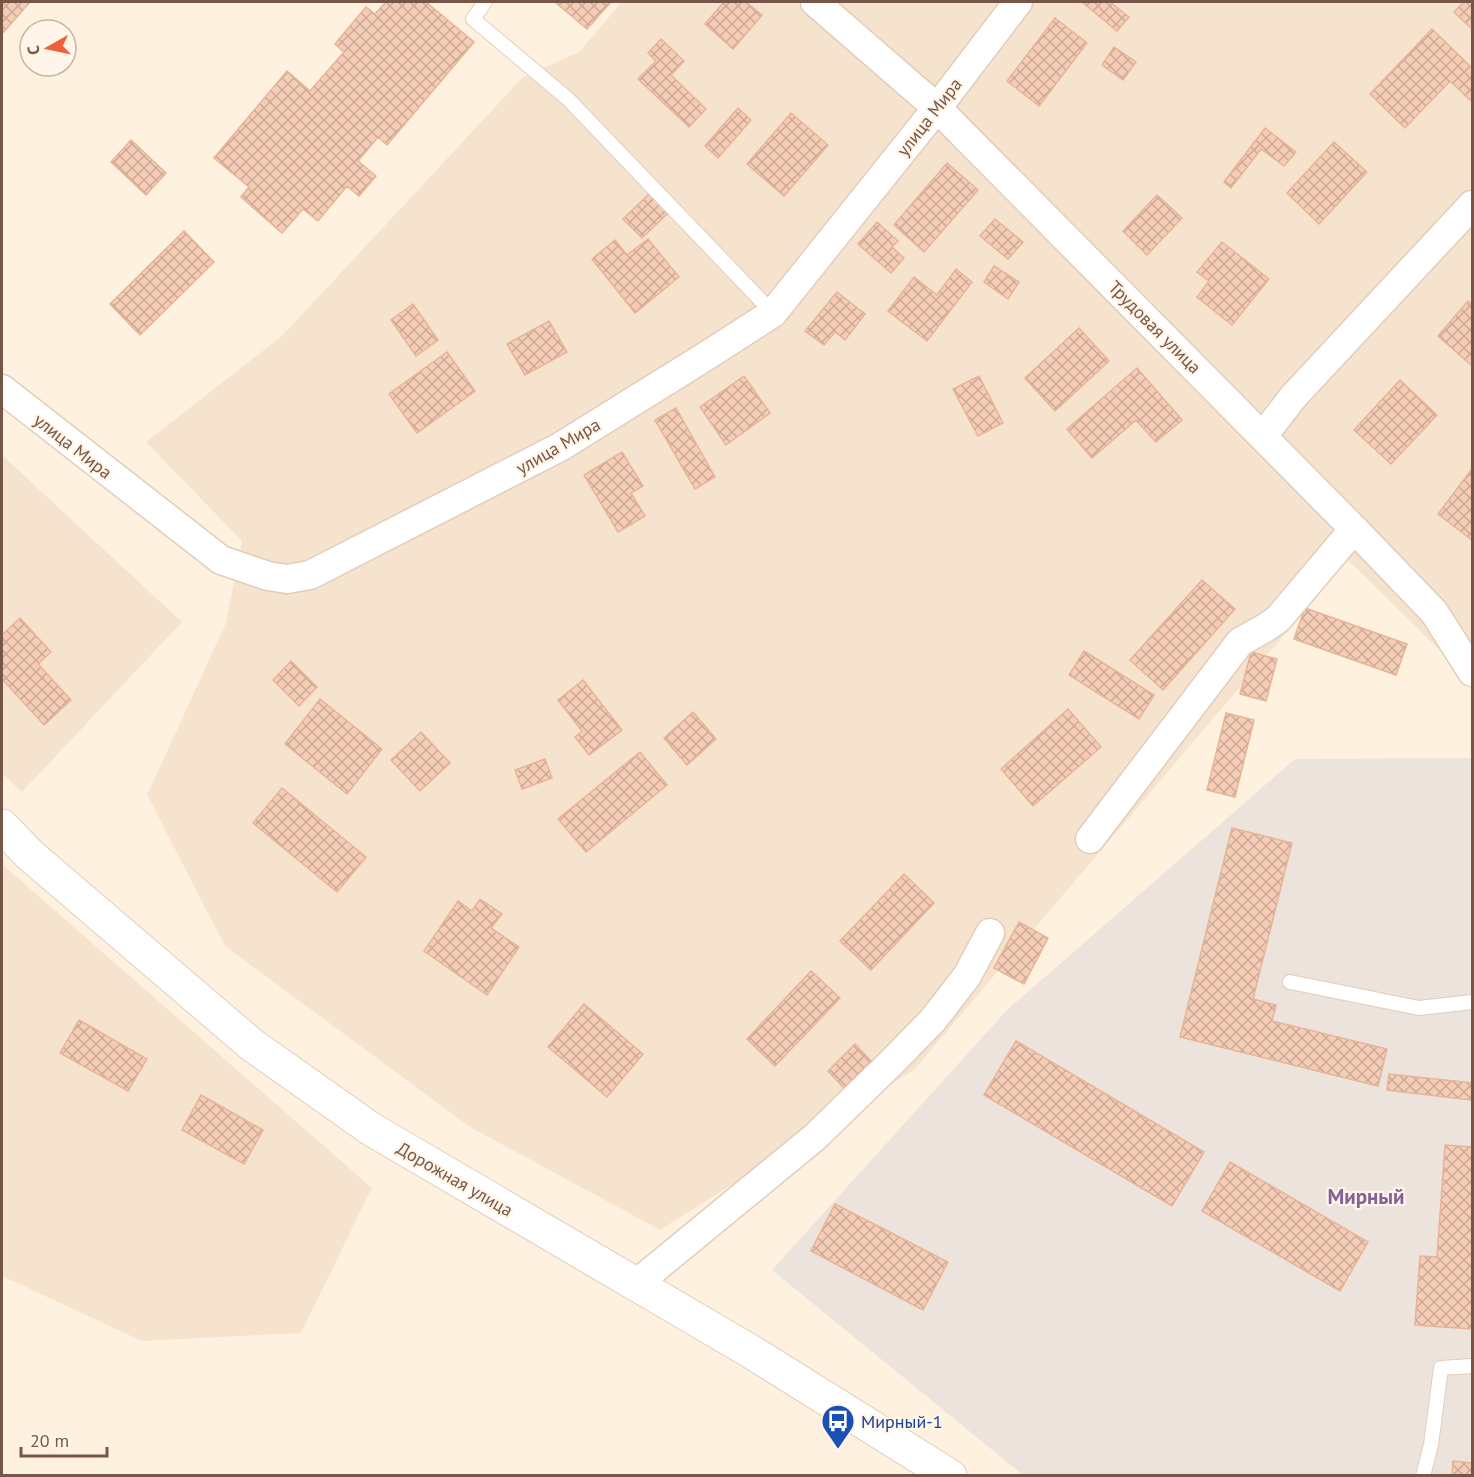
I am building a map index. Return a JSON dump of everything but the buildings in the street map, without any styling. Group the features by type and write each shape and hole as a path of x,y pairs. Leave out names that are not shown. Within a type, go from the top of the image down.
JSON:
{"street":[{"name":"Трудовая улица","path":"815,2 937,108 1263,436 1434,612 1473,672"},
{"name":"улица Мира","path":"2,389 221,560 268,576 287,579 310,575 560,447 773,313 937,108 1018,2"},
{"path":"1263,436 1293,397 1473,205"},
{"path":"1090,839 1240,642 1278,619 1354,529"},
{"name":"Дорожная улица","path":"2,826 30,855 252,1045 371,1129 750,1351 950,1476"},
{"path":"636,1284 815,1137 882,1072 933,1020 967,976 990,933"}],"lane":[{"path":"485,2 473,19 568,99 773,313"},
{"path":"1290,982 1419,1008 1473,1002"},
{"path":"1423,1476 1431,1445 1441,1368 1473,1366"}],"shaded area":[{"path":"622,2 1472,2 1472,682 1348,560 914,1070 660,1230 470,1127 225,946 147,795 226,623 242,541 146,442 282,336 523,77 579,52"},
{"path":"2,455 182,622 22,792 2,773"},
{"path":"1472,758 1472,1475 1023,1475 772,1270 1007,1010 1295,759"},
{"path":"2,864 372,1188 301,1333 142,1341 2,1276"}],"place":[{"name":"Мирный-1","path":"838,1450"}],"district":[{"name":"Мирный","path":"1366,1196"}]}
